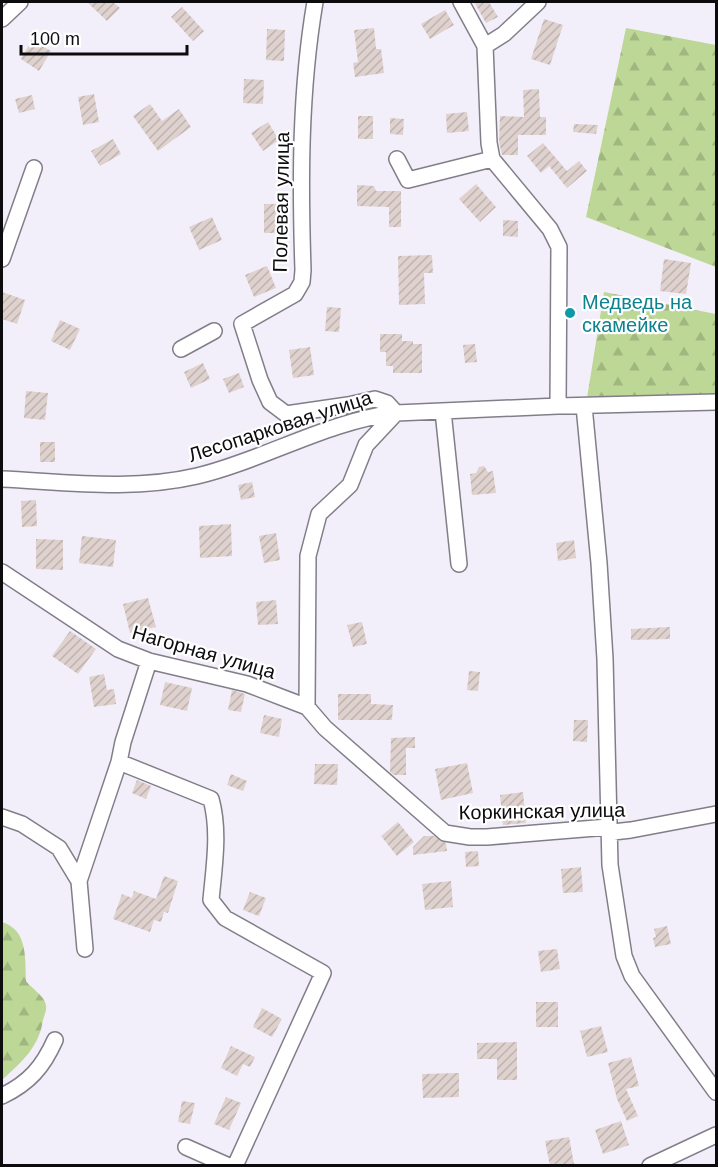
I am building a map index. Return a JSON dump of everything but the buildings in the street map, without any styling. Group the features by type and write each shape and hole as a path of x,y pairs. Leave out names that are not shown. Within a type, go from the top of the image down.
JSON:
{"street":[{"path":"2,20 20,2"},
{"name":"Полевая улица","path":"315,2 308,41 303,122 302,282 296,294 242,324 260,380 270,402 286,414 375,399 387,403 396,413"},
{"path":"461,2 484,46 489,143 492,159 550,229 559,247 558,406"},
{"path":"484,46 504,34 538,2"},
{"path":"397,159 408,180 492,159"},
{"path":"2,259 34,168"},
{"path":"180,349 214,331"},
{"name":"Лесопарковая улица","path":"2,479 148,485 173,481 230,467 343,426 376,416 396,413 717,402"},
{"path":"584,406 599,563 605,659 608,827 613,892 624,956 632,976 717,1092"},
{"path":"443,411 459,564"},
{"path":"307,707 308,556 319,514 350,485 366,445 396,413"},
{"name":"Нагорная улица","path":"2,572 118,649 149,661 248,684 307,707"},
{"path":"85,949 79,881 119,762 123,742 149,661"},
{"name":"Коркинская улица","path":"307,707 325,728 445,833 487,837 608,827 613,832 717,814"},
{"path":"119,762 211,799 215,812 212,900 225,918 323,973 235,1166"},
{"path":"2,817 22,824 59,848 79,881"},
{"path":"2,1095 28,1079 46,1062 55,1040"},
{"path":"650,1166 717,1135"},
{"path":"186,1147 229,1166"}],"green space":[{"path":"626,28 716,45 716,267 586,217"},
{"path":"604,292 716,314 716,394 587,398"},
{"path":"2,922 17,931 21,938 25,954 26,981 44,999 46,1008 41,1030 34,1046 2,1080"}],"place":[{"name":"Медведь на скамейке","path":"570,313"}]}
